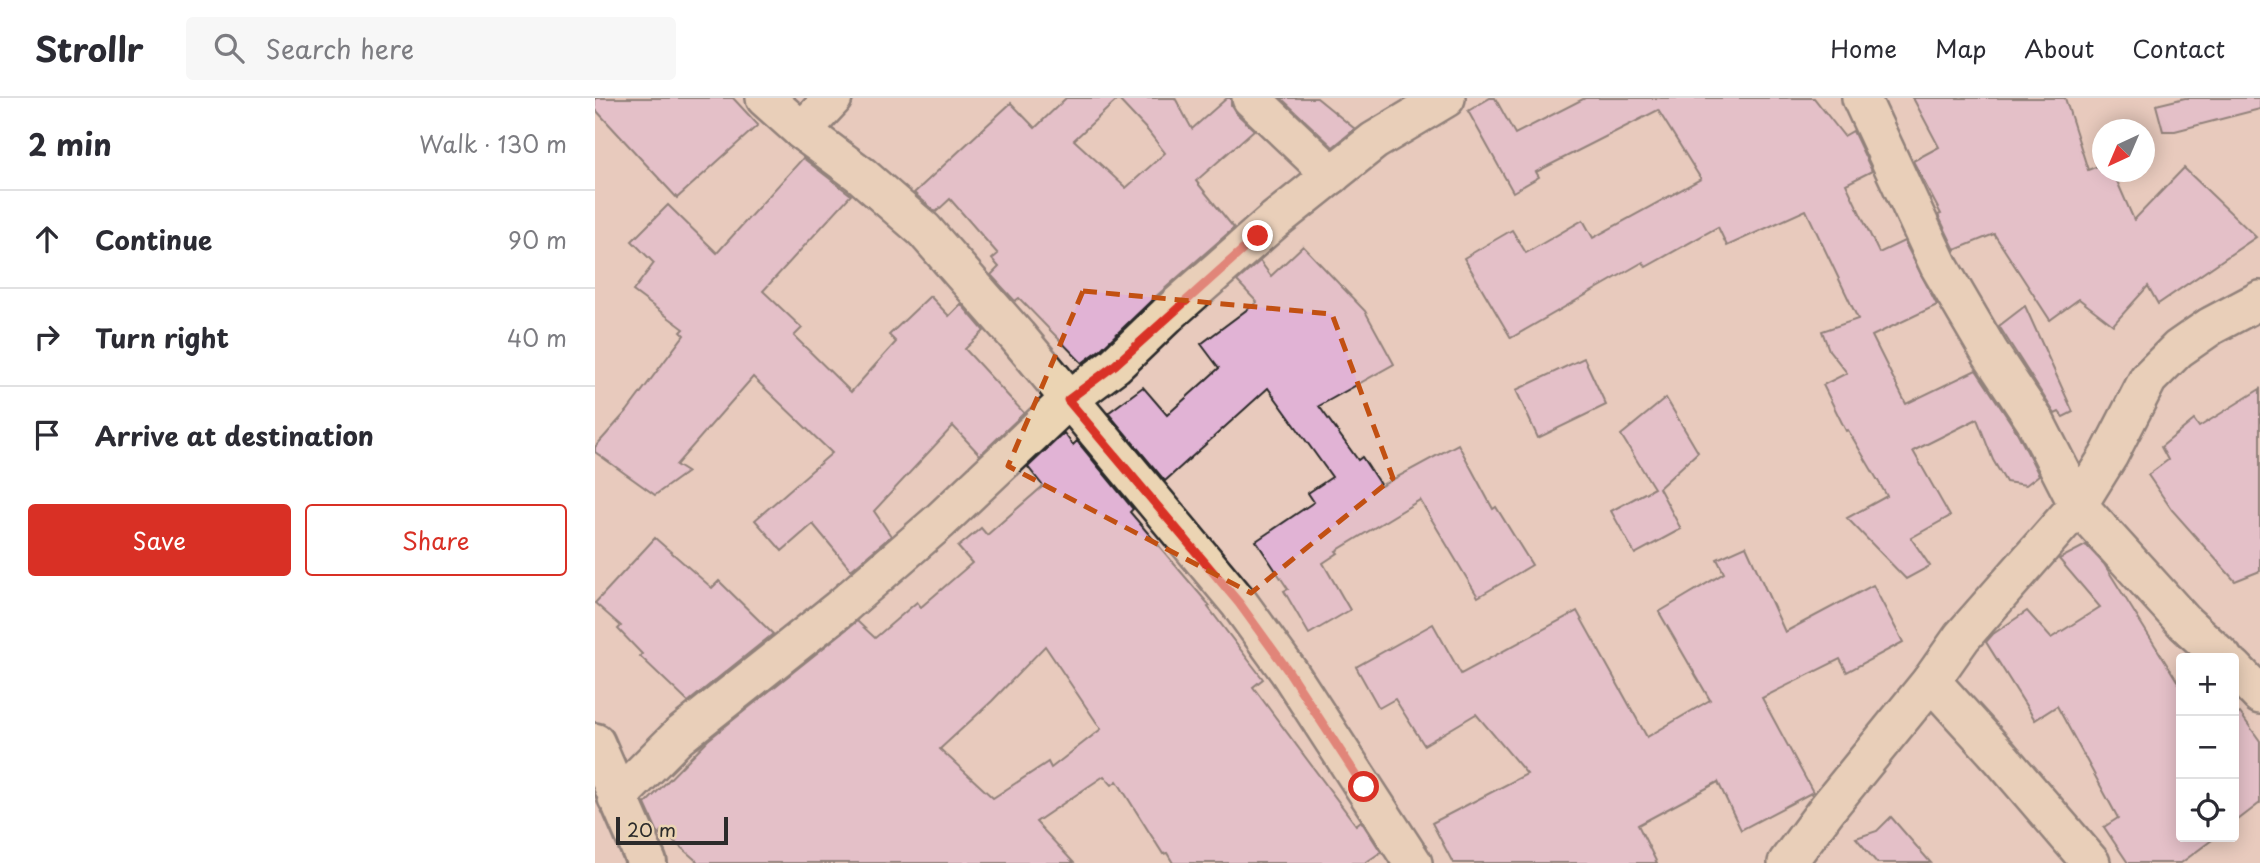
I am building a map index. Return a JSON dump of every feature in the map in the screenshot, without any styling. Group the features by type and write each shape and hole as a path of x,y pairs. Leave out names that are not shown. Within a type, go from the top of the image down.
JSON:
{"street":[{"path":"765,98 924,230 1017,336 1239,603 1289,672 1413,863"},
{"path":"802,131 833,98"},
{"path":"1251,98 1332,175"},
{"path":"617,798 678,737 839,610 939,522 1068,400 1115,365 1265,229 1374,141 1445,98"},
{"path":"1861,98 1939,267 1990,353 2035,421 2078,505 2185,623 2218,653"},
{"path":"1787,863 1827,809 1931,681 1962,637 2078,505 2109,455 2148,379 2178,349 2211,326 2260,300"},
{"path":"2239,673 2260,695"},
{"path":"1931,681 2091,863"},
{"path":"595,743 647,863"}],"highlighted area":[{"path":"1083,291 1332,314 1393,478 1251,593 1008,466"}],"building":[{"path":"595,98 733,98 758,125 677,198 595,109"},
{"path":"1066,98 1175,98 1192,129 1227,98 1231,98 1231,105 1236,113 1254,130 1196,181 1234,228 1101,349 1082,363 1019,298 1015,301 991,275 999,267 992,259 998,254 950,199 936,212 914,193 1011,103 1035,128","holes":["1118,99 1165,153 1126,188 1074,140"]},
{"path":"1281,98 1317,98 1355,129 1333,147"},
{"path":"1490,98 1495,98 1515,134 1585,98 1814,98 1844,136 1853,131 1872,171 1846,184 1879,253 1904,241 1937,305 1872,336 1906,404 1976,370 2017,432 2039,475 2026,485 2006,482 1993,460 1977,419 1913,451 1950,516 1911,538 1930,566 1906,579 1847,518 1887,496 1848,430 1846,431 1823,385 1847,373 1829,350 1822,331 1858,319 1806,210 1727,246 1718,227 1646,267 1643,262 1511,338 1464,258 1512,230 1526,253 1583,220 1593,238 1701,179 1658,110 1536,172 1539,177 1513,192 1468,111"},
{"path":"1913,98 2065,98 2088,170 2092,168 2092,182 2117,182 2134,220 2184,168 2256,237 2158,304 2148,286 2113,325 2079,299 2050,320 1994,234 1955,250 1938,215 1941,214 1913,161 1939,147"},
{"path":"2185,98 2260,98 2260,109 2175,131 2163,131 2156,105"},
{"path":"803,158 851,195 763,291 802,328 794,336 851,392 896,342 889,335 930,296 949,316 961,304 984,331 965,349 1024,413 980,455 953,426 874,511 891,536 851,570 813,524 782,551 755,520 832,453 753,377 676,465 687,472 655,495 595,452 595,447 627,411 684,335 681,332 684,329 633,291 654,263 632,241 668,205 717,253"},
{"path":"1303,246 1365,311 1394,364 1319,406 1358,460 1362,457 1381,486 1458,444 1493,509 1496,507 1532,565 1478,597 1420,500 1336,551 1338,553 1323,563 1350,610 1309,634 1284,591 1288,589 1256,541 1314,502 1308,493 1332,477 1268,388 1165,481 1108,413 1143,387 1167,415 1219,368 1201,344 1257,302 1237,281 1260,261 1271,276"},
{"path":"2025,306 2073,412 2063,417 2059,412 2055,414 1999,326"},
{"path":"1584,358 1606,405 1538,438 1516,390"},
{"path":"2260,389 2260,571 2235,581 2172,510 2148,475 2168,460 2161,447 2194,420 2199,427"},
{"path":"1666,398 1698,452 1659,488 1681,529 1635,554 1611,511 1654,488 1621,435"},
{"path":"1064,433 1073,445 1077,441 1133,509 1130,512 1210,606 1208,607 1263,679 1253,687 1356,825 1361,821 1381,852 1365,863 1173,863 1167,853 1163,854 1117,781 1112,785 1104,776 1036,822 1074,863 699,863 662,831 659,835 645,804 708,740 857,621 875,638 917,602 921,607 972,563 958,547 981,528 987,535 1043,486 1028,467","holes":["1045,646 1101,729 1051,768 1048,762 993,798 940,749 992,701"]},
{"path":"655,538 712,588 719,581 773,634 688,702 640,656 642,654 618,629 621,626 595,603"},
{"path":"2086,545 2104,564 2176,679 2176,842 2209,842 2181,863 2128,863 2104,827 2118,818 2057,706 2035,720 1986,642 1993,634 2027,611 2051,638 2100,607 2059,559"},
{"path":"1746,546 1785,632 1873,585 1903,642 1847,672 1840,659 1762,698 1813,792 1741,830 1718,782 1638,825 1657,863 1453,863 1432,823 1527,774 1476,714 1424,745 1395,699 1379,708 1356,667 1433,624 1461,674 1577,611 1647,737 1710,700 1659,612 1724,573 1717,559"},
{"path":"2239,714 2260,741 2260,803 2239,819 2239,716"},
{"path":"1891,817 1931,863 1877,863 1856,838 1877,831"}],"route":[{"path":"1258,236 1115,365 1068,400 1239,603 1289,672 1364,787"}]}
